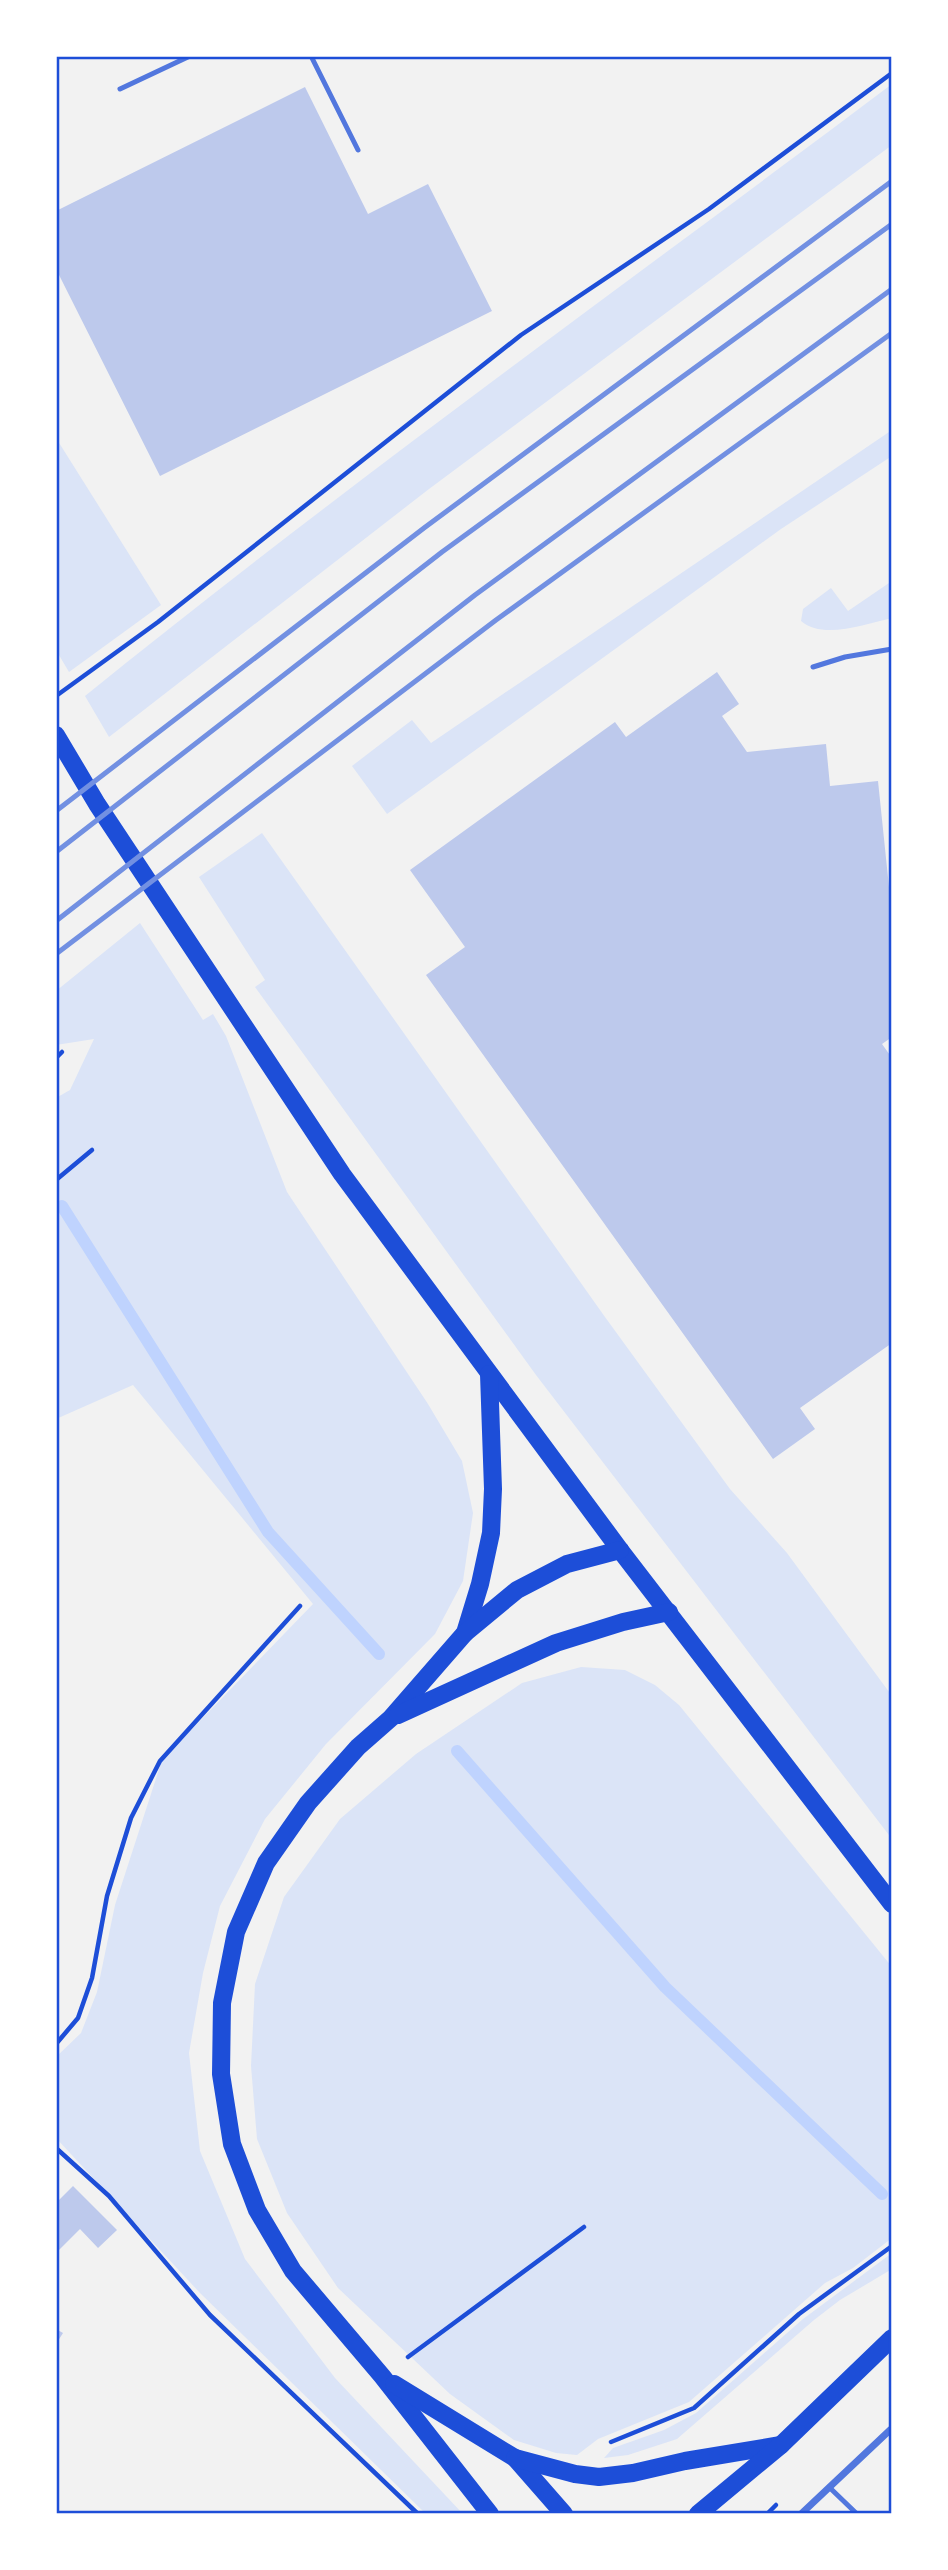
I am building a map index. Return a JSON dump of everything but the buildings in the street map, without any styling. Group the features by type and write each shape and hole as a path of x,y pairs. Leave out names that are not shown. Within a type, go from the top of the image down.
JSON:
{"main road":[{"path":"56,735 97,804 342,1174 620,1550 892,1904"},
{"path":"465,1633 480,1584 491,1533 493,1489 489,1374"},
{"path":"490,2514 382,2376 293,2271 257,2210 232,2144 221,2074 222,2003 236,1932 266,1863 308,1803 358,1747 391,1718 465,1633 517,1590 567,1564 620,1550"},
{"path":"391,1718 556,1643 623,1622 669,1612"},
{"path":"698,2514 781,2445 892,2338"},
{"path":"382,2376 515,2458 575,2474 600,2477 633,2473 685,2460 781,2445"},
{"path":"515,2458 564,2514"}],"street":[{"path":"801,2514 891,2431"}],"lane":[{"path":"121,89 190,56"},
{"path":"311,56 358,150"},
{"path":"813,667 845,657 892,649"},
{"path":"829,2487 857,2514"}],"path":[{"path":"56,696 158,622 521,335 709,209 892,73"},
{"path":"56,1058 62,1052"},
{"path":"56,1180 92,1150"},
{"path":"56,2044 78,2018 92,1978 107,1896 131,1818 160,1761 300,1606"},
{"path":"56,2148 109,2196 210,2315 418,2514"},
{"path":"382,2376 584,2227"},
{"path":"575,2474 600,2449 619,2438 694,2408 799,2314 892,2246"}],"shaded area":[{"path":"892,84 892,145 429,489 109,737 85,696 385,462"},
{"path":"892,430 892,456 781,529 387,814 352,766 412,720 431,743"},
{"path":"56,438 161,605 69,672 56,650"},
{"path":"892,581 892,618 832,630 810,627 801,621 803,609 831,588 848,611"},
{"path":"262,833 730,1489 787,1553 892,1696 892,1839 536,1375 255,987 265,980 199,877"},
{"path":"140,923 203,1020 213,1014 226,1036 287,1192 428,1404 462,1461 473,1513 463,1581 435,1634 326,1744 265,1819 220,1906 203,1973 189,2053 200,2151 245,2259 335,2378 463,2514 426,2514 200,2293 56,2138 56,2057 81,2033 97,1992 115,1905 162,1760 313,1604 133,1385 56,1419 56,1098 70,1090 94,1039 56,1045 56,991"},
{"path":"581,1667 625,1670 655,1685 679,1705 892,1967 892,2238 853,2268 825,2283 689,2402 598,2439 577,2455 556,2453 514,2440 450,2394 338,2288 287,2213 257,2139 251,2066 255,1984 284,1897 340,1819 416,1754 522,1683"},
{"path":"892,2253 892,2269 840,2300 814,2320 677,2439 628,2455 604,2458 613,2448 664,2430 696,2413 803,2319"}],"waterway":[{"path":"62,1206 268,1532 379,1654"},
{"path":"457,1751 665,1987 882,2194"}],"railway":[{"path":"56,811 424,528 892,181"},
{"path":"56,852 442,552 892,224"},
{"path":"56,921 475,595 892,289"},
{"path":"56,954 496,620 892,333"}]}
